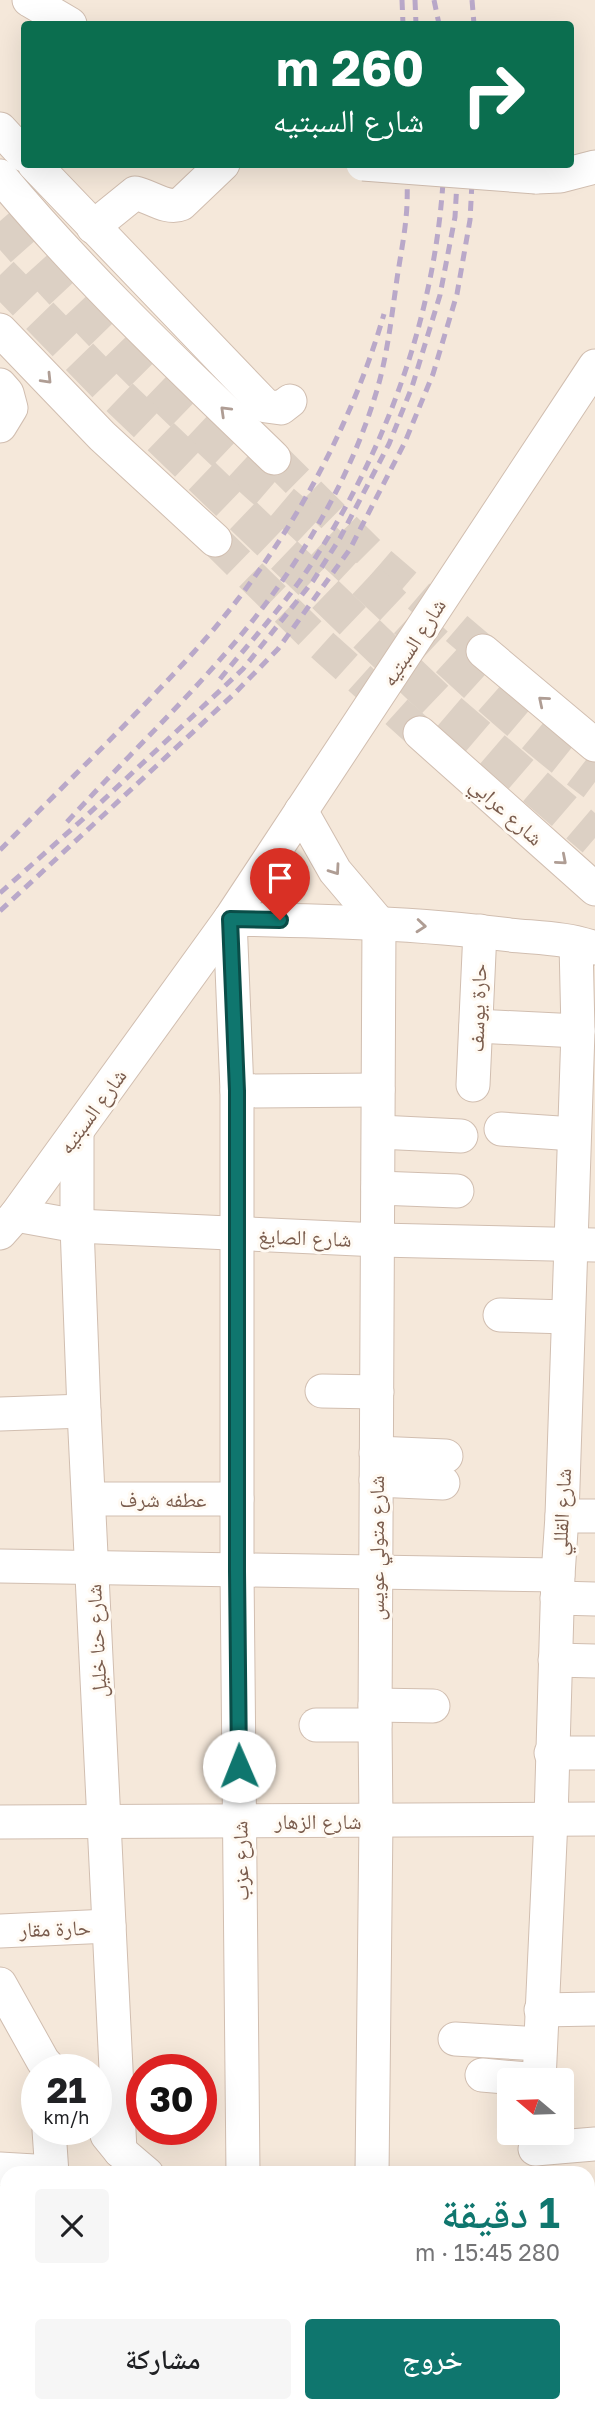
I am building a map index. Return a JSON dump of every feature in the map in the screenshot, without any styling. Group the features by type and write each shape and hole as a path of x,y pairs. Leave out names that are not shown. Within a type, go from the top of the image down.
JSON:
{"street":[{"path":"29,0 65,21"},
{"path":"0,129 21,152"},
{"path":"416,168 536,177 560,176 595,167"},
{"path":"38,168 266,406 281,408 290,401"},
{"path":"51,236 135,193 168,205 181,204 219,168"},
{"path":"0,176 51,236 151,340 274,458"},
{"path":"0,330 102,436 215,540"},
{"name":"شارع السبتيه","path":"8,1224 230,919 595,366"},
{"path":"0,426 11,408 3,389"},
{"path":"483,651 595,745"},
{"name":"شارع عرابي","path":"420,733 595,889"},
{"path":"301,811 335,871 379,923"},
{"path":"230,919 379,923 480,931 585,945"},
{"name":"شارع عزب","path":"230,919 239,1234 237,1571 243,2166"},
{"name":"شارع متولي عويس","path":"372,2166 379,923"},
{"name":"حارة يوسف","path":"473,1085 480,931"},
{"name":"شارع القللي","path":"539,2068 551,1819 557,1586 562,1516 580,1372 567,1317 583,1245 574,1134 585,945"},
{"path":"476,1026 578,1031"},
{"path":"237,1091 378,1090"},
{"path":"501,1129 574,1134"},
{"name":"شارع حنا خليل","path":"77,1131 77,1226 84,1411 120,2151"},
{"path":"379,1132 461,1136"},
{"path":"378,1188 457,1191"},
{"name":"شارع الصايغ","path":"8,1224 379,1240 583,1245"},
{"path":"500,1315 567,1317"},
{"path":"322,1391 377,1392"},
{"path":"0,1414 84,1411"},
{"path":"376,1467 444,1470"},
{"name":"عطفه شرف","path":"89,1499 237,1499"},
{"path":"562,1516 595,1516"},
{"path":"0,1566 376,1572 557,1586 595,1599"},
{"path":"555,1660 595,1661"},
{"path":"316,1725 433,1706"},
{"path":"551,1753 595,1753"},
{"name":"شارع الزهار","path":"0,1822 595,1819"},
{"name":"حارة مقار","path":"0,1931 109,1926"},
{"path":"0,1984 39,2054"},
{"path":"541,2010 595,2009"},
{"path":"454,2039 540,2044"},
{"path":"482,2075 497,2076"},
{"path":"112,2142 138,2166"},
{"path":"535,2152 595,2144"},
{"path":"50,2145 52,2166"}],"shaded area":[{"path":"0,0 595,0 595,2166 0,2166"}],"tunnel":[{"path":"0,221 157,388 419,631 523,724 595,782"},
{"path":"0,275 110,388 445,709 595,838"},
{"path":"274,458 380,563 483,651"},
{"path":"215,540 319,642 420,733"}],"railway":[{"path":"402,0 403,21"},
{"path":"415,0 416,21"},
{"path":"434,0 438,21"},
{"path":"472,0 474,21"},
{"path":"67,822 232,646 274,593 326,510 355,452 377,390 405,226 407,168"},
{"path":"220,679 306,572 335,526 384,428 419,325 440,218 444,168"},
{"path":"0,893 243,669 313,581 340,538 389,444 412,387 440,295 455,217 458,168"},
{"path":"0,911 234,694 278,649 350,549 405,442 433,374 457,294 470,220 473,168"},
{"path":"0,850 170,678 225,616 254,577 308,494 331,450 369,360 384,314"}],"route":[{"path":"239,1766 239,1234 230,919 280,920"}]}
